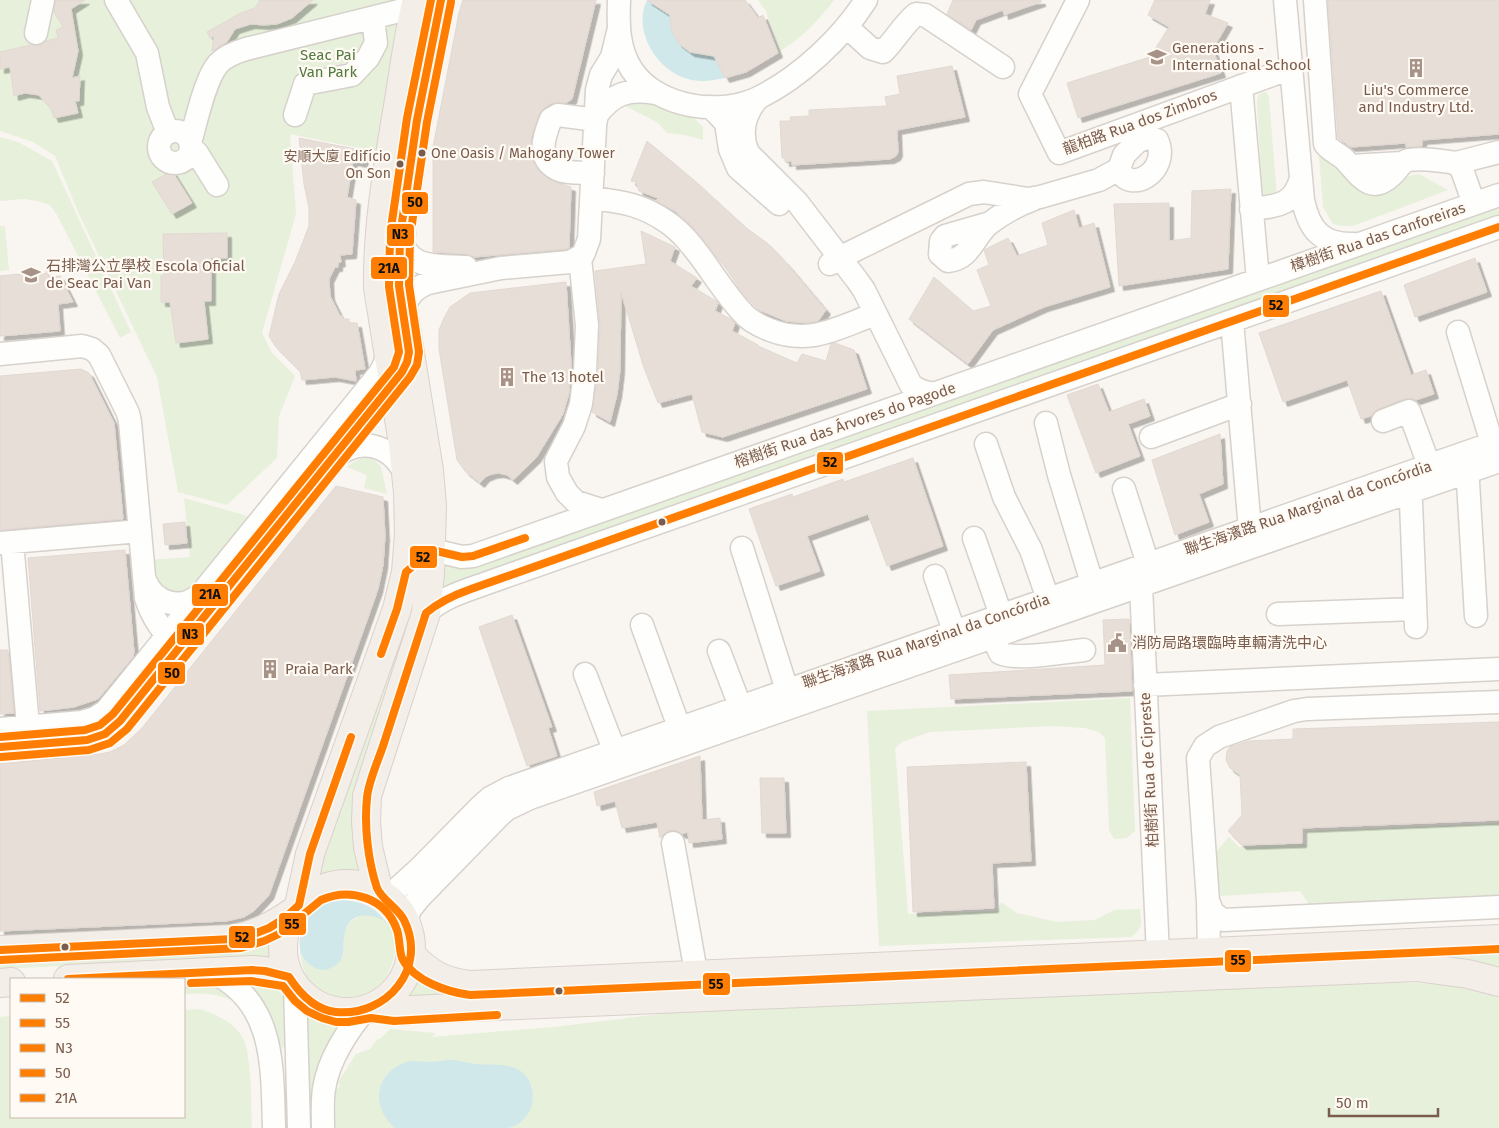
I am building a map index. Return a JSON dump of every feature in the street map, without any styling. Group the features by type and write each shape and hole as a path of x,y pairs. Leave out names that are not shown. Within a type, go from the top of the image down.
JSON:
{"main road":[{"path":"0,950 246,937 275,925 296,909 310,896 322,889 336,885 351,884 366,887 383,895 397,908 405,921 411,937 411,955 407,972 398,987 386,1000 368,1009 350,1013 334,1012 306,998 292,982 283,961 282,944 286,927 296,909 310,854 397,609 406,572 409,534 408,479 392,384 403,312 399,286 400,236 417,120 441,0"},
{"path":"383,895 368,847 366,822 367,796 426,614 432,550 432,506 418,406 398,352 378,288 379,231 386,176 397,8"},
{"path":"392,384 405,389 413,396 418,406"},
{"path":"411,955 426,970 444,980 470,985 697,970 1158,954 1499,939"},
{"path":"368,1009 393,1011 1416,967 1468,974 1499,982"},
{"path":"89,978 265,971 292,982"}],"street":[{"path":"36,33 42,0"},
{"path":"116,0 146,53 158,107 168,133 160,140 159,151 169,162 179,163 188,157 210,78 218,64 231,54 397,8"},
{"path":"618,0 621,47 632,70 641,82 655,93 669,100 711,107 731,105 758,98 801,70 847,26 866,0"},
{"name":"龍柏路 Rua dos Zimbros","path":"1078,0 1030,94 1059,153 1291,68"},
{"path":"1285,0 1306,215 1314,229 1326,239 1342,245 1358,244"},
{"path":"1315,0 1325,144 1331,152 1341,156 1351,166 1402,163 1410,160 1456,163 1499,152"},
{"path":"295,115 305,84 352,75 368,58 397,8"},
{"path":"847,26 870,48 883,52 910,19 916,14 924,15 1003,67"},
{"path":"400,236 402,246 408,255 426,265 502,268 565,263 580,258 586,250 589,239 598,85 612,58 619,28"},
{"path":"1241,86 1258,280"},
{"path":"596,118 605,104 617,95 632,91 655,93"},
{"path":"758,98 746,114 743,126 744,144 748,153 797,202 836,261 890,371 894,384 893,398 886,410"},
{"path":"711,107 726,123 730,149 738,168 781,206 811,239 864,290 907,380 919,391 936,393"},
{"path":"593,172 558,170 548,162 544,151 543,139 551,119 558,116 596,118"},
{"path":"191,145 217,185"},
{"path":"1456,163 1462,170 1474,204"},
{"path":"836,261 960,197 984,192 999,211 1028,199 1125,174"},
{"path":"1251,209 1285,203 1293,196 1301,178"},
{"name":"樟樹街 Rua das Canforeiras","path":"1258,280 1499,195"},
{"path":"592,198 630,203 650,211 668,223 684,237 743,314 758,326 795,337 811,336 829,332 865,318"},
{"name":"樟樹街 Rua das Canforeiras","path":"1232,320 1499,227"},
{"path":"580,258 586,325 585,371 581,404 574,426 567,443 556,461 558,477 567,493 576,502 601,510"},
{"path":"403,312 405,302 418,287 428,283 502,268"},
{"name":"榕樹街 Rua das Árvores do Pagode","path":"432,550 462,557 473,556 1258,280"},
{"path":"1232,320 1251,538"},
{"name":"榕樹街 Rua das Árvores do Pagode","path":"426,614 435,605 446,599 487,583 1232,320"},
{"path":"1458,332 1497,448"},
{"path":"0,354 82,346 92,349 99,355 128,413 130,422 146,598 151,614 174,641"},
{"path":"144,577 148,587 155,596 164,602 186,603 196,598 380,373 385,363 398,352"},
{"path":"364,391 384,383 392,384"},
{"path":"0,729 82,722 95,718 106,711 174,641 332,459 392,384"},
{"path":"1151,437 1240,404"},
{"path":"1383,421 1409,411 1429,465"},
{"path":"1046,423 1059,476 1092,583"},
{"path":"986,444 1004,497 1031,550 1048,599"},
{"path":"332,459 343,450 355,446 369,445 382,449 394,456 402,466 408,479"},
{"name":"聯生海濱路 Rua Marginal da Concórdia","path":"383,895 399,889 472,815 495,795 522,782 954,632 993,624 1141,586 1251,538 1429,465 1497,448"},
{"name":"聯生海濱路 Rua Marginal da Concórdia","path":"405,921 411,908 420,897 483,831 507,809 518,803 993,624 1048,599 1092,583 1148,564 1251,538 1407,493 1464,473 1497,448"},
{"path":"1464,473 1468,482 1476,616"},
{"path":"1124,489 1148,564"},
{"path":"1278,614 1416,618 1411,502 1407,493"},
{"path":"28,726 6,543 140,531"},
{"path":"974,538 1000,653 1017,656 1084,650"},
{"path":"742,548 787,690"},
{"path":"406,572 432,550"},
{"path":"935,576 954,632"},
{"name":"柏樹街 Rua de Cipreste","path":"1141,586 1158,954"},
{"path":"0,747 87,740 106,734 120,721 174,641 204,590"},
{"path":"642,625 679,728"},
{"path":"719,651 740,706"},
{"path":"1145,685 1499,669"},
{"path":"586,674 610,739 616,750"},
{"path":"1209,952 1208,902 1198,758 1205,746 1219,737 1307,709 1499,702"},
{"path":"673,843 697,970"},
{"path":"1208,902 1213,913 1223,920 1499,907"},
{"path":"212,972 228,979 238,988 254,1009 266,1033 272,1061 274,1128"},
{"path":"292,982 299,1128"},
{"path":"324,1128 323,1101 326,1078 350,1030 368,1009"}],"green space":[{"name":"Seac Pai Van Park","path":"0,0 405,0 378,152 290,134 296,214 262,333 272,353 295,376 279,416 277,458 227,505 178,492 157,377 79,214 55,156 33,142 0,131"},
{"path":"758,0 834,0 810,28 780,51 766,11"},
{"path":"1266,92 1269,97 1277,198 1262,197 1257,103 1258,96"},
{"path":"632,99 658,103 677,113 694,118 703,127 703,140 667,133 657,122 621,104"},
{"path":"0,137 18,142 52,161 131,332 120,338 57,215 50,205 24,199 0,201"},
{"path":"1319,156 1339,168 1358,190 1364,193 1374,193 1403,177 1419,174 1448,190 1353,226 1333,224 1323,207"},
{"path":"1499,207 1499,217 441,592 444,562 471,567 494,561"},
{"path":"0,226 5,226 9,270 0,271"},
{"path":"363,458 373,458 381,467 387,494 364,488 367,475 347,467"},
{"path":"184,498 251,517 195,589 174,595 160,589 149,560 190,557"},
{"path":"420,589 360,791 371,878 352,875 329,876 309,884 393,662 416,590"},
{"path":"1130,698 1135,831 1127,838 1114,839 1109,830 1105,738 1099,732 1085,728 1055,726 930,732 902,742 895,748 908,914 997,911 1001,902 1017,913 1057,922 1095,920 1114,910 1140,909 1141,925 1135,934 1131,937 879,946 867,711"},
{"path":"1499,823 1499,896 1311,907 1300,891 1222,896 1219,894 1216,852 1229,837 1239,847 1306,844 1306,831"},
{"path":"363,915 381,918 392,930 395,946 392,964 383,981 368,994 348,998 324,992 312,983 305,972 301,958 300,947 303,958 309,964 325,970 331,968 338,963 343,954 343,938 348,925"},
{"path":"272,939 274,965 248,957 0,969 0,960"},
{"path":"1499,953 1499,969 405,998 417,977"},
{"path":"185,979 273,984 283,997 288,1009 287,1046 281,1047 269,1028 251,1011 230,999 204,994 185,994"},
{"path":"1373,982 1436,984 1499,996 1499,1128 335,1128 336,1090 340,1086 338,1082 356,1054 370,1049 390,1029 436,1033 432,1037 554,1027 677,1012"},
{"path":"198,1009 211,1013 229,1023 243,1038 250,1069 252,1128 0,1128 0,1017 10,1016 10,1118 185,1118 185,1010"},
{"path":"303,1011 316,1018 344,1024 314,1083 311,1104 312,1128 306,1128"}],"water":[{"path":"647,0 670,15 674,35 682,46 688,50 714,56 725,78 709,81 693,80 672,72 663,64 649,45 645,34 643,11"},
{"path":"342,900 368,906 388,924 383,920 370,916 357,917 352,920 345,932 343,955 339,962 327,970 317,969 304,959 301,953 300,938 302,930 309,917 317,909"},
{"path":"453,1060 476,1064 510,1066 523,1073 528,1080 533,1094 532,1106 527,1115 522,1121 508,1128 395,1128 387,1120 379,1101 383,1082 388,1074 396,1067 409,1061"}],"building":[{"path":"56,0 85,0 71,9 78,51 72,78 80,76 79,101 75,101 78,113 54,118 51,109 39,95 25,93 14,96 10,67 0,69 0,52 31,45 40,46 46,41 58,38 56,30 63,27 54,12"},
{"path":"260,0 313,0 292,18 277,24 251,24 235,29 227,42 212,51 214,36 210,38 207,32 241,13 255,8"},
{"path":"463,0 596,0 572,99 566,103 552,103 544,108 539,114 531,138 532,157 540,172 552,181 571,187 569,248 474,257 467,254 433,252 433,147"},
{"path":"647,0 745,0 758,18 763,15 778,53 746,72 725,78 714,56 690,52 678,43 671,29 670,15"},
{"path":"953,0 1041,0 1041,2 1004,15 1003,10 976,20 971,30 947,14"},
{"path":"1155,0 1210,0 1205,14 1228,23 1213,49 1221,73 1078,118 1067,83 1150,57 1169,27 1148,15"},
{"name":"Liu's Commerce and Industry Ltd.","path":"1328,0 1499,0 1499,134 1422,140 1422,146 1406,147 1406,143 1351,147 1338,138"},
{"path":"952,66 965,117 897,130 898,152 896,156 890,159 792,165 792,161 785,162 785,158 782,158 780,121 791,121 790,117 809,116 809,110 887,106 885,97 900,94 897,76"},
{"name":"安順大廈 Edifício On Son","path":"299,138 365,151 363,163 353,161 347,197 356,200 352,254 340,255 341,262 338,263 338,267 335,267 329,279 330,296 340,316 342,316 342,319 349,319 349,323 357,323 365,369 355,370 356,381 335,377 302,380 300,371 275,346 269,336 279,294 295,262 309,226 309,208 304,184"},
{"path":"647,141 696,182 745,227 767,243 787,264 826,310 818,321 806,323 786,321 759,310 742,292 725,267 692,226 675,211 656,201 658,198 639,191 636,182 631,181"},
{"path":"172,171 192,203 172,214 152,182"},
{"path":"1231,189 1228,269 1119,286 1114,204 1169,203 1169,241 1191,238 1192,191"},
{"path":"1074,210 1079,228 1094,223 1110,287 1044,307 993,330 968,364 909,319 934,277 973,311 991,306 977,270 989,265 984,250 1008,238 1017,256 1048,245 1042,223"},
{"path":"641,231 675,247 670,261 697,278 691,286 718,303 715,311 735,323 732,331 758,346 797,363 802,354 826,361 831,344 835,343 854,350 867,389 723,437 702,432 692,394 658,403 644,368 621,292 620,370 617,394 610,422 592,412 598,373 600,326 595,271 646,264"},
{"path":"227,233 227,258 211,258 211,301 204,301 208,339 176,343 170,302 161,302 161,276 164,276 163,234"},
{"path":"1475,258 1487,292 1415,317 1404,285"},
{"path":"48,271 49,277 60,276 73,302 58,304 60,331 0,336 0,276"},
{"name":"The 13 hotel","path":"566,282 571,364 569,393 563,414 536,458 513,480 507,475 499,473 485,477 480,483 465,471 457,460 439,349 439,330 444,318 450,307 470,293"},
{"path":"1381,291 1411,375 1426,370 1434,394 1416,400 1411,398 1404,399 1378,409 1371,416 1361,419 1347,380 1283,402 1259,333"},
{"path":"81,369 89,373 114,423 123,519 0,530 0,376"},
{"path":"1098,384 1109,412 1144,399 1150,416 1128,424 1140,456 1096,473 1067,395"},
{"path":"1220,434 1223,484 1199,494 1209,522 1175,535 1152,460"},
{"path":"913,458 943,546 887,566 868,514 807,536 820,571 776,586 749,509 792,494 793,497 843,479 844,482"},
{"name":"Praia Park","path":"336,486 383,497 385,536 383,565 378,589 269,895 254,911 244,917 226,921 0,931 0,764 100,754 110,752 124,745 142,728"},
{"path":"185,522 187,543 165,545 163,524"},
{"path":"125,550 133,657 98,699 74,707 40,711 28,558"},
{"path":"512,615 552,727 548,728 557,756 527,766 479,627"},
{"name":"消防局路環臨時車輛清洗中心","path":"1129,619 1132,691 951,699 949,675 1105,665 1103,620"},
{"path":"0,650 8,650 14,713 0,714"},
{"path":"1499,722 1499,820 1302,828 1302,843 1242,845 1228,831 1242,815 1240,775 1230,768 1226,760 1227,751 1230,747 1249,741 1293,739 1293,729"},
{"path":"700,756 702,820 720,818 722,839 689,843 688,832 682,834 671,830 660,838 657,822 622,828 615,801 597,806 594,792"},
{"path":"1026,762 1031,861 992,863 994,908 913,912 907,767"},
{"path":"760,778 784,778 786,833 762,833"}],"transit line":[{"name":"21A","path":"0,737 85,730 100,725 113,714 394,367 399,352 389,287 390,235 407,118 431,0"},
{"name":"N3","path":"0,747 87,740 105,734 120,721 402,372 409,352 399,286 400,236 417,120 441,0"},
{"name":"50","path":"1,757 89,750 110,743 127,729 410,377 417,365 419,352 409,285 410,237 427,122 451,2"},
{"name":"52","path":"88,978 252,970 265,971 289,977 298,989 315,1005 328,1011 336,1012 355,1011 372,1006 386,998 398,986 406,972 411,955 410,938 404,920 377,888 369,855 366,809 372,778 426,613 436,605 471,589 1499,227"},
{"name":"52","path":"381,654 397,609 406,572 432,550 462,557 473,556 525,538"},
{"name":"52","path":"0,950 233,939 269,928 285,918 299,905 310,854 351,737"},
{"name":"55","path":"0,960 241,948 264,941 281,933 321,900 332,896 344,895 366,898 385,910 397,930 403,960 415,974 423,980 442,988 470,995 1499,949"},
{"name":"55","path":"191,983 251,981 283,986 295,1001 307,1011 336,1022 371,1018 394,1021 497,1015"}],"place":[{"name":"Generations - International School","path":"1157,57"},
{"name":"Liu's Commerce and Industry Ltd.","path":"1416,68"},
{"name":"One Oasis / Mahogany Tower","path":"422,153"},
{"name":"安順大廈 Edifício On Son","path":"400,164"},
{"name":"石排灣公立學校 Escola Oficial de Seac Pai Van","path":"31,275"},
{"name":"The 13 hotel","path":"507,377"},
{"name":"消防局路環臨時車輛清洗中心","path":"1117,643"},
{"name":"Praia Park","path":"270,669"}]}
